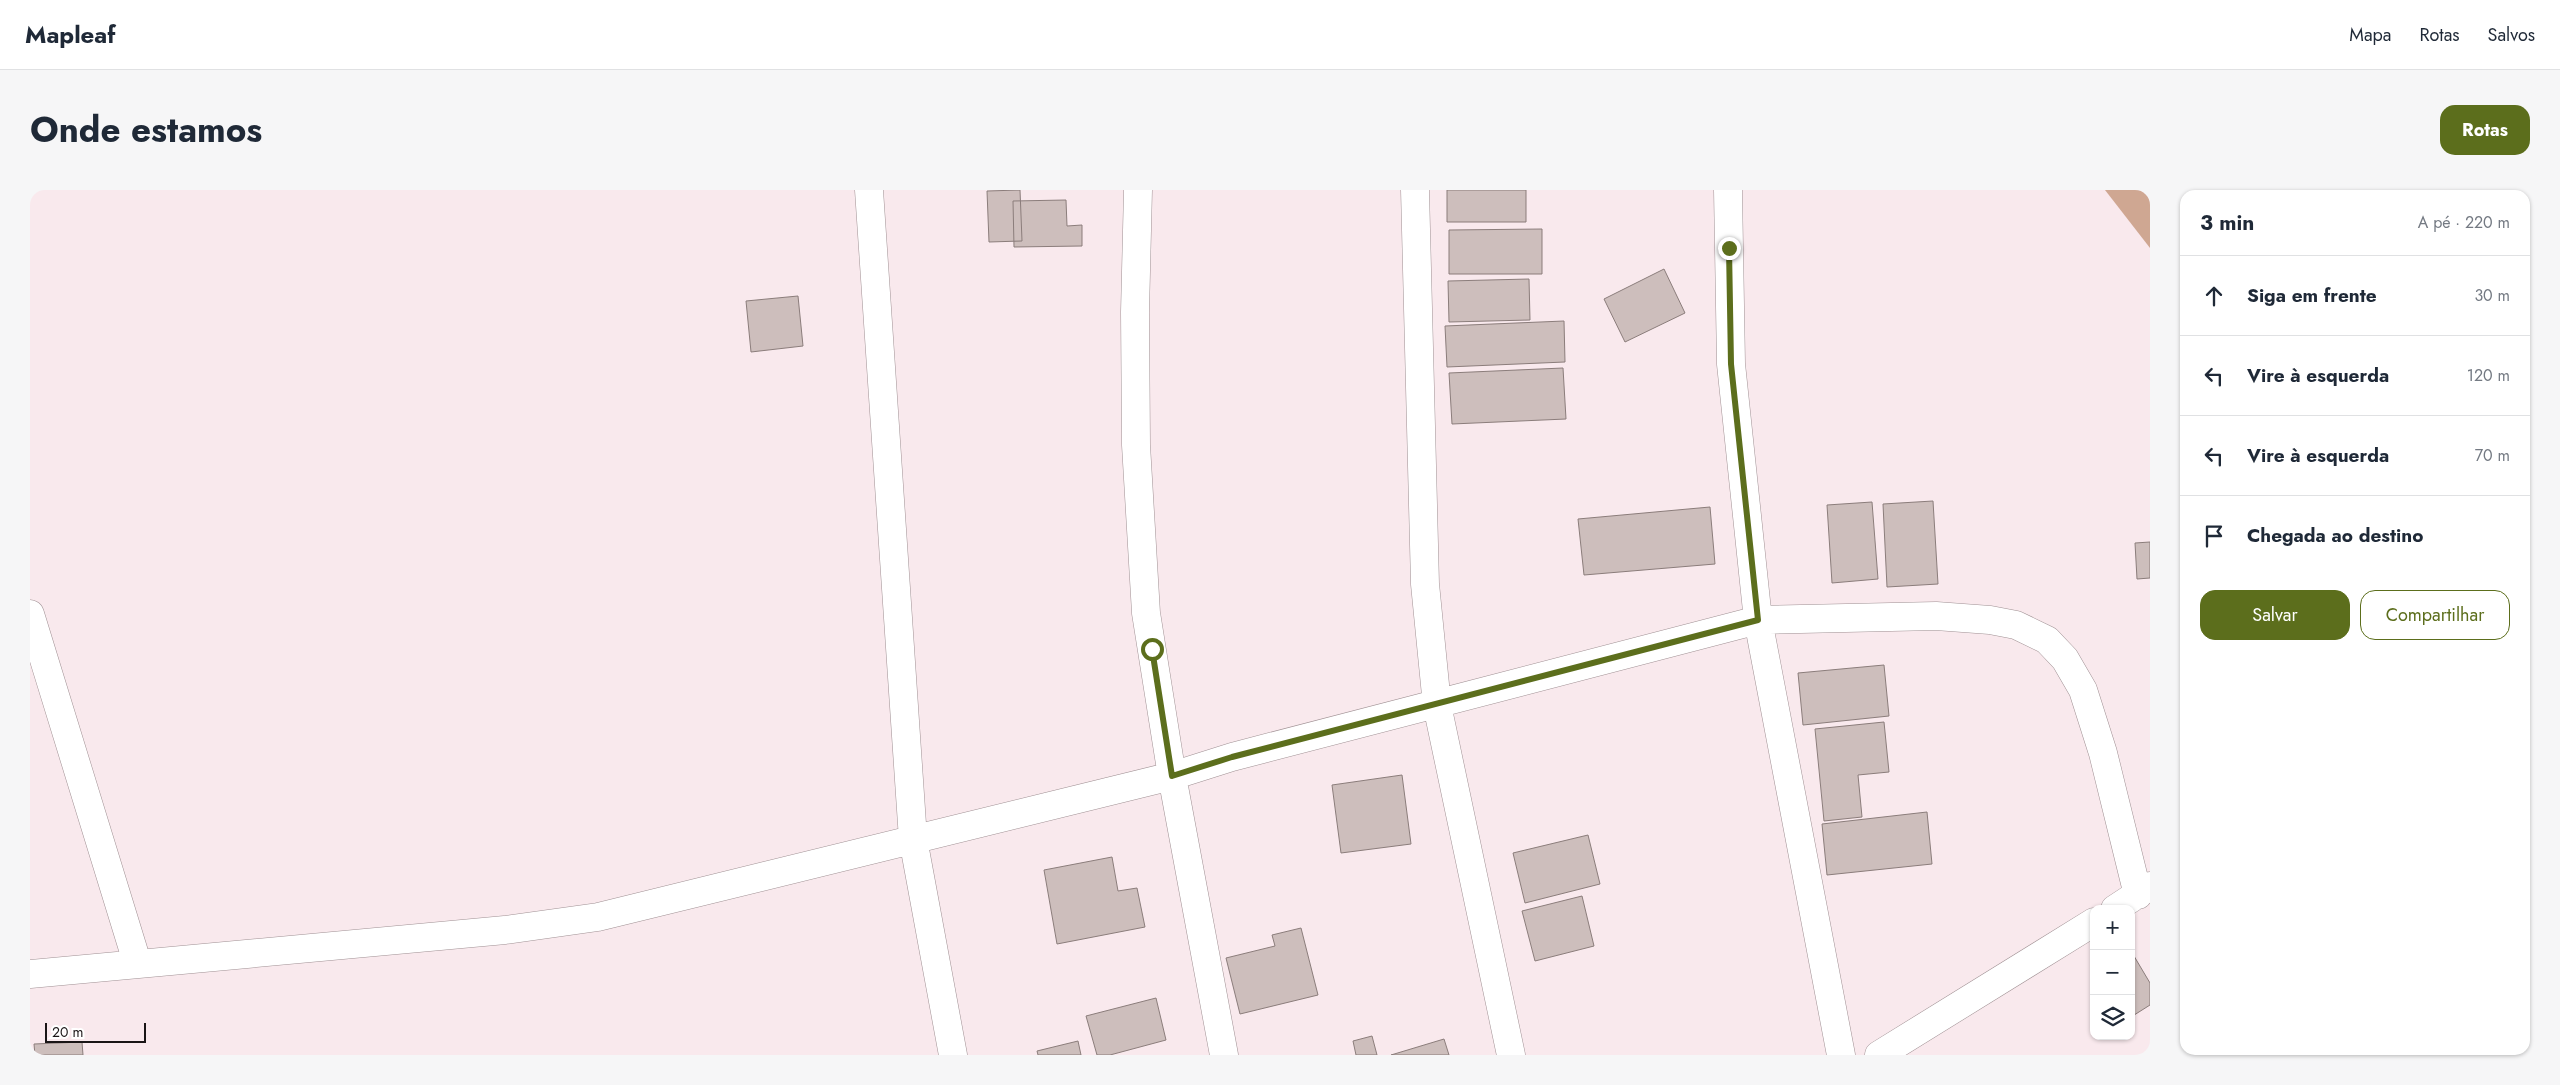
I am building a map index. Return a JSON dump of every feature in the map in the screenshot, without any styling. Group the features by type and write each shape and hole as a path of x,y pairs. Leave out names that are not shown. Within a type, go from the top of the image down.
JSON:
{"street":[{"path":"869,190 913,840 953,1055"},
{"path":"1138,190 1135,312 1136,445 1146,613 1172,776 1224,1055"},
{"path":"1415,190 1425,584 1437,705 1511,1055"},
{"path":"1728,190 1731,364 1758,620 1842,1055"},
{"path":"30,614 137,962"},
{"path":"30,974 137,962 505,930 598,917 1172,776 1232,757 1758,620 1936,616 1990,620 2016,625 2046,640 2065,659 2083,690 2144,890 2121,905"},
{"path":"1879,1055 2090,924"}],"shaded area":[{"path":"2105,190 2150,190 2150,248"}],"building":[{"path":"1020,190 1022,241 989,242 987,191"},
{"path":"1447,190 1526,190 1526,222 1447,222"},
{"path":"1066,200 1067,226 1082,225 1082,246 1014,247 1013,201"},
{"path":"1542,229 1542,274 1449,274 1449,230"},
{"path":"1664,269 1685,313 1625,342 1604,299"},
{"path":"1529,279 1530,320 1449,322 1448,281"},
{"path":"798,296 803,346 751,352 746,301"},
{"path":"1564,321 1565,362 1447,367 1445,326"},
{"path":"1563,368 1566,419 1452,424 1449,373"},
{"path":"1933,501 1938,584 1887,587 1883,504"},
{"path":"1872,502 1878,579 1832,583 1827,505"},
{"path":"1710,507 1715,564 1584,575 1578,519"},
{"path":"2150,542 2150,578 2137,579 2135,543"},
{"path":"1884,665 1889,716 1803,725 1798,673"},
{"path":"1884,722 1889,772 1858,775 1862,817 1824,821 1815,729"},
{"path":"1402,775 1411,844 1341,853 1332,785"},
{"path":"1927,812 1932,864 1827,875 1822,824"},
{"path":"1588,835 1600,884 1525,903 1513,853"},
{"path":"1112,857 1118,891 1137,888 1145,927 1057,944 1044,870"},
{"path":"1582,896 1594,946 1535,961 1522,911"},
{"path":"1301,928 1318,995 1240,1014 1226,958 1275,946 1272,935"},
{"path":"2135,958 2150,983 2150,1005 2135,1014"},
{"path":"1156,998 1166,1040 1110,1055 1097,1055 1086,1016"},
{"path":"1372,1036 1377,1055 1356,1055 1353,1041"},
{"path":"1444,1039 1449,1055 1391,1055"},
{"path":"1078,1041 1081,1055 1038,1055 1037,1051"},
{"path":"82,1042 83,1055 35,1055 34,1044"}],"route":[{"path":"1152,649 1172,776 1232,757 1758,620 1731,364 1729,248"}]}
